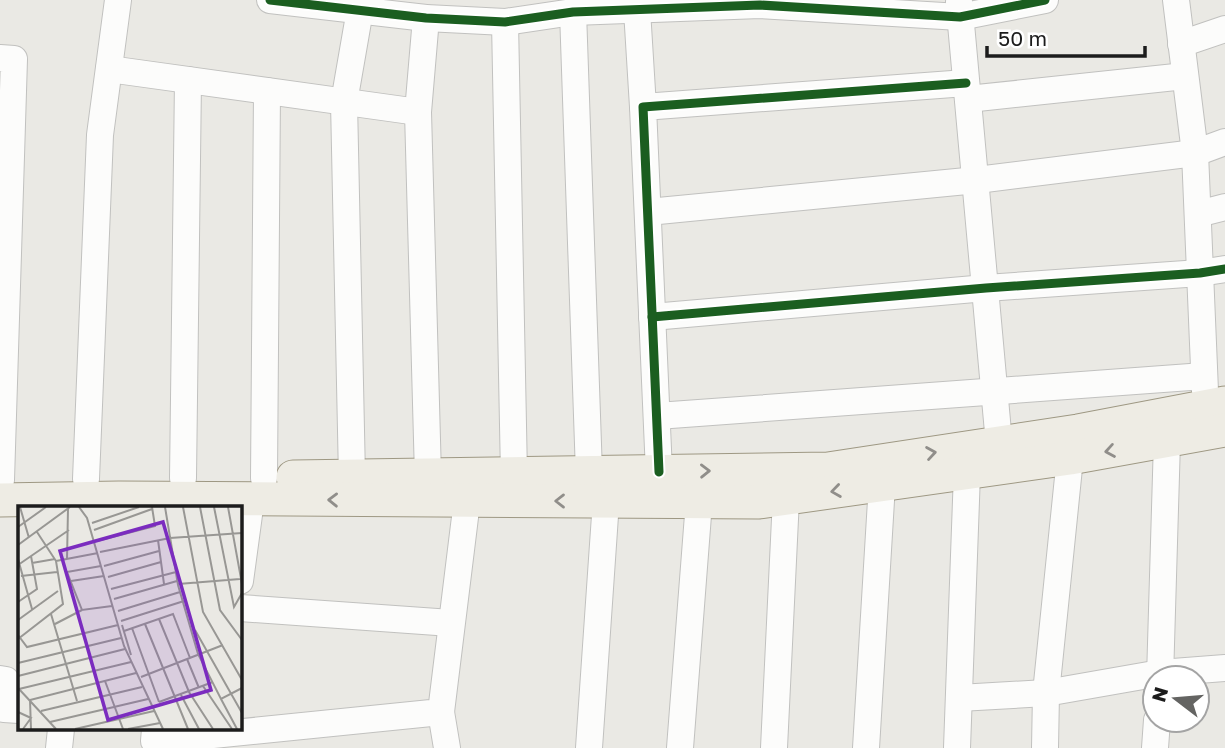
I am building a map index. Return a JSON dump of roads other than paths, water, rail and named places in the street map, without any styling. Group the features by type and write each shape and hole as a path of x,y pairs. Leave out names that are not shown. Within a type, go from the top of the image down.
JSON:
{"main road":[{"path":"0,486 85,495 182,495 352,477 828,468 999,443 1215,404"},
{"path":"258,489 467,501 759,502 1070,458 1167,441 1215,404"}],"street":[{"path":"85,495 100,135 118,0"},
{"path":"270,0 444,12 505,22 573,12 765,2 959,9 1045,0"},
{"path":"657,416 995,391 1215,404 1212,271 1198,214 1195,153 1176,0"},
{"path":"349,6 344,102 352,477"},
{"path":"959,9 999,443"},
{"path":"637,10 659,472"},
{"path":"428,476 418,112 444,12"},
{"path":"573,12 589,473"},
{"path":"505,22 514,475"},
{"path":"1181,44 1225,29"},
{"path":"0,58 14,59 0,486"},
{"path":"109,69 418,112"},
{"path":"643,107 967,91 1185,76"},
{"path":"182,495 188,80"},
{"path":"242,571 258,489 267,91"},
{"path":"648,212 976,180 1195,153 1225,142"},
{"path":"1198,214 1225,207"},
{"path":"652,317 1212,271"},
{"path":"1160,664 1167,441"},
{"path":"1045,748 1046,693 1070,458"},
{"path":"957,748 967,473"},
{"path":"866,748 883,484"},
{"path":"774,748 786,498"},
{"path":"447,748 441,712 467,501"},
{"path":"589,748 606,501"},
{"path":"680,748 699,502"},
{"path":"242,608 452,624"},
{"path":"0,679 6,680 4,709 18,710"},
{"path":"959,698 1046,693 1141,679"},
{"path":"242,729 441,712"},
{"path":"59,748 61,730"},
{"path":"155,730 154,741 219,731"}]}
